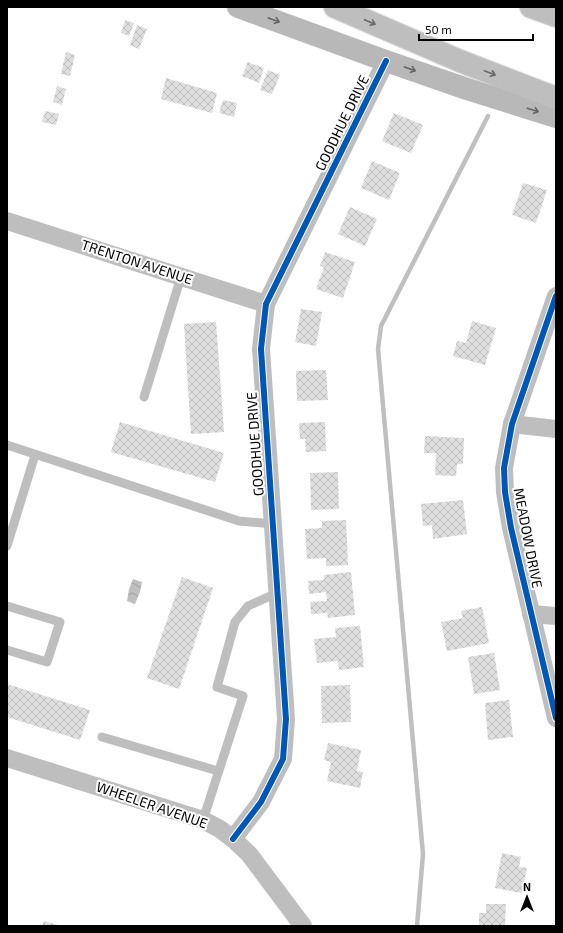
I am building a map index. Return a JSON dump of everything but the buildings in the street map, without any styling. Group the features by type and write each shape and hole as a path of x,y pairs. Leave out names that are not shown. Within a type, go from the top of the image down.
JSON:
{"main road":[{"path":"238,7 386,61 467,89 556,117"},
{"path":"335,7 460,61 556,98"},
{"path":"531,7 556,16"}],"street":[{"name":"GOODHUE DRIVE","path":"234,839 261,802 283,759 286,719 261,349 266,304 386,61"},
{"name":"TRENTON AVENUE","path":"7,221 266,304"},
{"name":"MEADOW DRIVE","path":"556,296 512,424 504,468 505,492 511,528 556,718"},
{"path":"512,424 556,429"},
{"path":"531,614 556,616"},
{"name":"WHEELER AVENUE","path":"7,758 203,820 220,829 234,839 249,854 303,926"}],"lane":[{"path":"144,397 181,277"},
{"path":"7,445 239,521 273,524"},
{"path":"7,546 35,455"},
{"path":"203,820 243,696 217,687 235,622 248,606 277,593"},
{"path":"7,606 60,622 47,662 7,650"},
{"path":"102,737 218,771"}],"water":[{"path":"133,579 142,582 135,604 127,601 129,589"}],"waterway":[{"path":"417,926 423,854 378,349 381,326 488,116"}],"cycle path":[{"path":"233,839 261,802 283,759 286,719 261,349 266,304 386,61"},
{"path":"556,296 512,424 504,468 505,492 511,528 556,718"}]}
